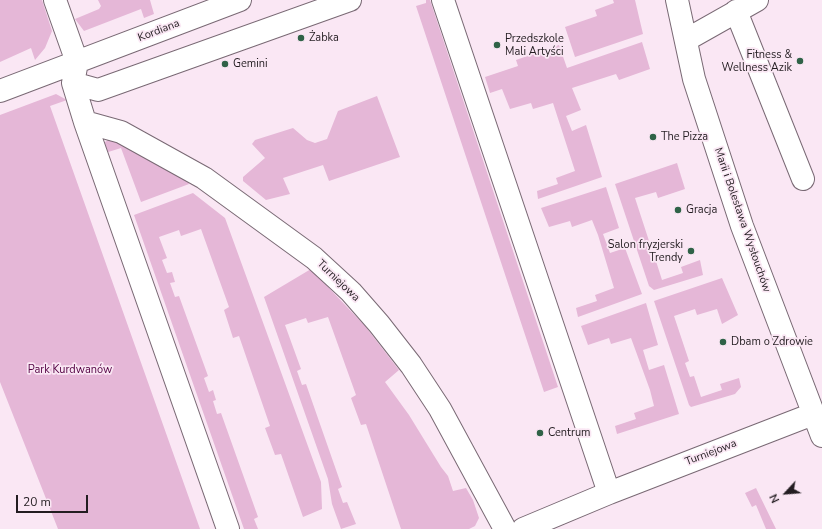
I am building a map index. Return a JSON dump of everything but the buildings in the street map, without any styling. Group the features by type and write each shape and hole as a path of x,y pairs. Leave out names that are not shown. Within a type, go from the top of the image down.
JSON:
{"street":[{"path":"55,0 75,72 85,122 228,529"},
{"name":"Kordiana","path":"0,91 75,72 240,0"},
{"path":"75,72 98,90 350,0"},
{"path":"443,0 610,493"},
{"name":"Marii i Bolesława Wysłouchów","path":"677,0 696,83 742,226 822,436"},
{"path":"686,40 757,0"},
{"path":"736,11 803,179"},
{"name":"Turniejowa","path":"85,122 121,132 204,178 314,258 351,292 379,324 411,365 440,409 505,529"},
{"name":"Turniejowa","path":"523,529 610,493 813,414"}],"green space":[{"path":"0,0 42,0 52,31 45,48 35,60 31,48 0,62"},
{"path":"98,0 150,0 154,14 144,18 141,9 84,31 75,19 99,9 101,6"},
{"path":"426,0 430,0 558,387 544,392 416,6 426,3"},
{"path":"613,0 635,0 643,34 575,57 565,27 597,16 595,10 614,3"},
{"path":"642,42 650,69 619,80 616,74 572,88 581,110 566,116 572,131 586,125 602,177 538,199 537,191 558,184 556,178 575,171 553,103 533,109 531,103 510,109 502,89 490,93 485,77 518,66 516,60 559,45 567,68"},
{"name":"Park Kurdwanów","path":"56,94 67,100 50,106 200,529 58,529 0,382 0,115"},
{"path":"377,96 400,157 329,181 323,165 283,178 290,194 266,200 243,181 243,177 265,158 252,144 255,140 293,128 307,140 315,143 327,139 338,111"},
{"path":"111,138 188,182 189,184 141,202 121,148 105,153 102,144"},
{"path":"677,163 685,189 658,198 656,192 635,198 650,244 646,245 651,259 655,258 662,280 683,273 681,267 700,260 703,275 654,290 649,286 615,184"},
{"path":"606,187 619,228 603,234 610,253 625,248 642,294 578,317 576,308 597,301 595,295 614,288 598,235 592,220 572,227 570,221 549,227 541,208"},
{"path":"193,193 225,218 321,482 322,509 303,517 281,454 275,455 265,428 270,426 239,336 233,338 224,310 229,307 201,229 181,236 179,230 159,237 167,258 162,260 167,273 172,272 175,282 170,283 175,297 179,296 208,376 204,378 209,392 213,390 216,400 213,401 217,414 221,413 258,517 254,519 258,529 244,529 134,215"},
{"path":"311,269 365,326 399,370 385,382 409,415 448,476 453,491 466,488 473,500 479,518 475,526 469,529 401,529 366,424 361,425 351,398 356,395 328,317 308,323 306,318 285,325 301,369 297,371 302,385 306,384 342,487 338,489 343,503 347,502 356,524 341,529 332,504 328,479 264,297"},
{"path":"722,278 738,315 722,324 717,309 697,315 695,309 674,316 689,361 685,363 690,377 694,376 701,397 722,390 720,384 739,378 741,387 735,394 691,407 689,405 654,301"},
{"path":"646,303 658,345 643,350 649,370 664,365 679,414 617,434 615,426 636,419 634,413 654,406 650,390 631,338 611,344 609,338 588,345 581,326"},
{"path":"756,488 776,529 766,529 756,505 752,507 745,493"}],"place":[{"name":"Żabka","path":"301,38"},
{"name":"Przedszkole Mali Artyści","path":"497,45"},
{"name":"Fitness & Wellness Azik","path":"800,61"},
{"name":"Gemini","path":"225,64"},
{"name":"The Pizza","path":"653,137"},
{"name":"Gracja","path":"678,210"},
{"name":"Salon fryzjerski Trendy","path":"691,251"},
{"name":"Dbam o Zdrowie","path":"723,342"},
{"name":"Centrum","path":"540,433"}]}
